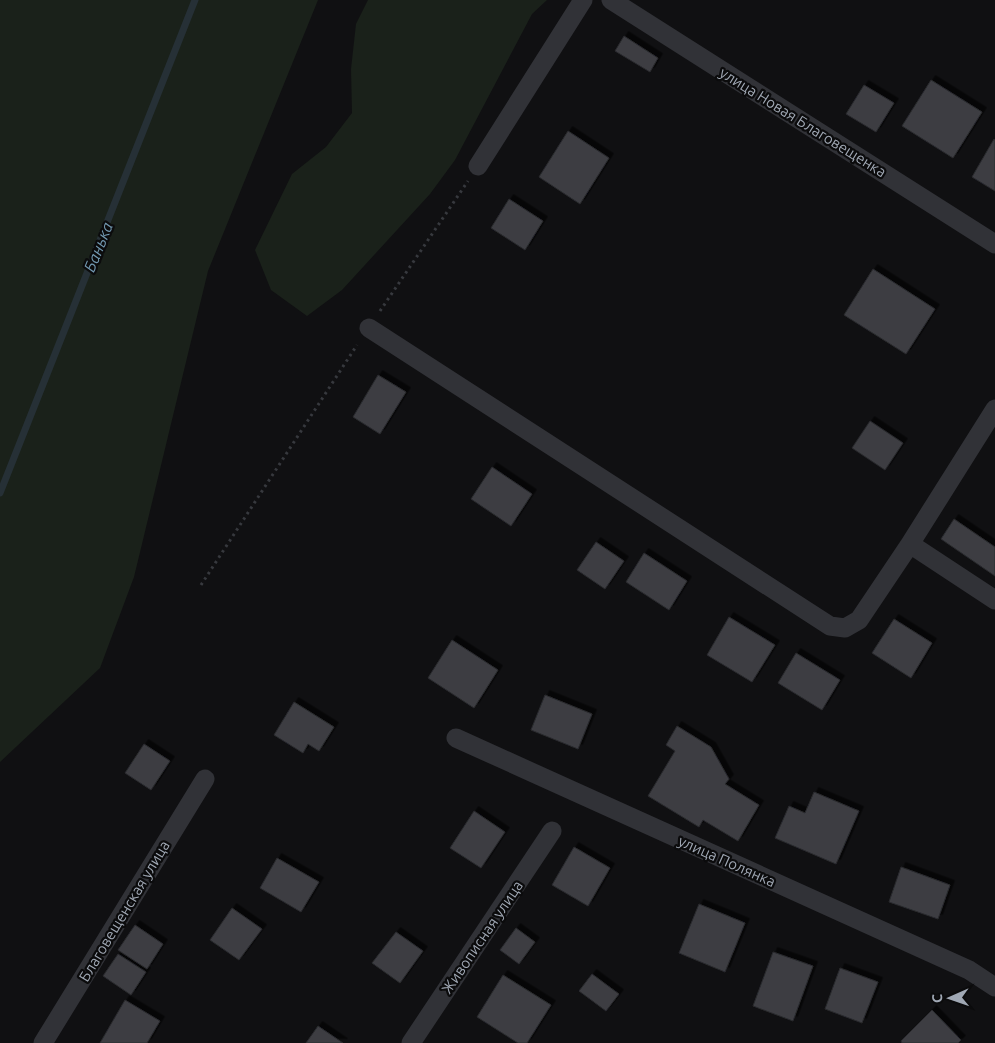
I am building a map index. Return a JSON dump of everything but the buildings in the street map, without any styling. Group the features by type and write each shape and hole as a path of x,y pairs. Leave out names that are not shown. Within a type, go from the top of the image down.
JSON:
{"street":[{"path":"478,166 583,0"},
{"name":"улица Новая Благовещенка","path":"611,0 995,244"},
{"path":"369,328 830,626 845,628 859,620 910,544 995,409"},
{"path":"910,544 995,600"},
{"name":"улица Полянка","path":"456,738 969,970 995,987"},
{"name":"Благовещенская улица","path":"44,1043 205,779"},
{"name":"Живописная улица","path":"411,1043 552,831"}],"path":[{"path":"201,585 369,328 478,166"}],"shaded area":[{"path":"0,0 318,0 208,271 134,577 100,668 0,762"},
{"path":"368,0 547,0 532,14 455,160 430,194 342,290 307,316 271,290 255,250 292,174 326,147 352,113 351,69 356,24"}],"waterway":[{"name":"Банька","path":"0,493 195,0"}]}
